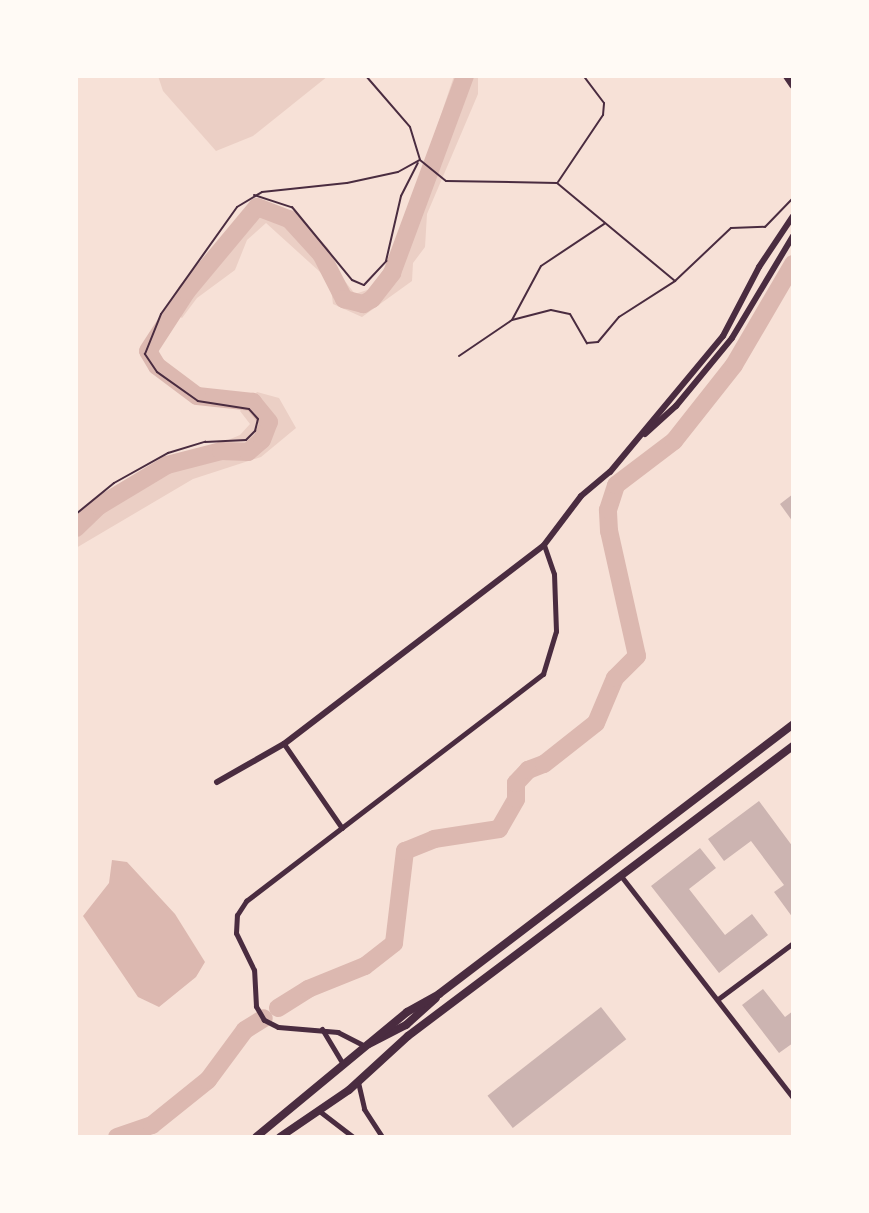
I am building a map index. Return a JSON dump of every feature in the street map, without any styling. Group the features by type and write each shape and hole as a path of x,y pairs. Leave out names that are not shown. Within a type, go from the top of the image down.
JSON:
{"main road":[{"path":"787,76 793,85"},
{"path":"256,1137 363,1045 439,994 793,724"},
{"path":"280,1137 358,1082 408,1036 793,746"}],"street":[{"path":"217,782 284,744 544,545 581,496 624,452 723,336 759,267 793,216"},
{"path":"624,452 676,406 732,338 793,236"},
{"path":"363,1045 322,1029 278,1027 264,1020 256,1006 254,970 235,924 246,901 543,674 556,631 554,574 544,545"},
{"path":"284,744 342,828"},
{"path":"621,876 793,1098"},
{"path":"718,999 793,943"},
{"path":"322,1029 342,1062"},
{"path":"358,1082 364,1109 382,1137"},
{"path":"317,1110 353,1137"}],"path":[{"path":"366,76 410,127 420,160 446,181 557,183 675,281"},
{"path":"557,183 603,115 604,103 584,76"},
{"path":"76,514 114,483 168,453 205,442 246,440 258,424 249,409 198,401 157,372 145,354 149,333 237,207 253,195 328,186 398,172 420,160"},
{"path":"253,195 292,207 358,285 377,274 392,241 406,179 420,160"},
{"path":"459,356 512,320 551,310 570,314 587,343 598,342 619,317 675,281 731,228 765,227 793,198"},
{"path":"512,320 541,266 605,223"}],"shaded area":[{"path":"158,76 328,76 253,136 216,151 163,91"},
{"path":"454,76 478,76 478,94 427,214 425,247 413,263 412,281 362,317 333,304 330,281 266,223 247,240 235,270 197,298 182,318 169,310 248,207 267,203 296,219 355,294 370,289 394,255"},
{"path":"257,392 279,398 296,428 261,457 193,479 76,548 76,520 124,484 240,435 250,424 240,411"},
{"path":"112,860 127,862 175,914 205,962 196,977 159,1007 138,997 83,916 109,883"}],"building":[{"path":"793,494 793,522 780,504"},
{"path":"759,801 793,847 793,918 774,892 784,885 751,841 724,861 708,839"},
{"path":"700,848 716,868 689,889 725,935 752,914 768,935 719,973 651,886"},
{"path":"763,989 785,1017 793,1011 793,1043 779,1053 742,1005"},
{"path":"601,1007 626,1039 513,1128 488,1096"}],"waterway":[{"path":"76,528 99,506 167,465 221,451 248,452 262,440 269,422 253,402 197,396 157,366 148,351 187,291 257,207 289,219 321,254 344,299 363,304 372,299 392,273 465,76"},
{"path":"278,1008 308,989 365,966 394,943 405,851 434,839 499,829 516,799 516,783 528,770 544,764 596,723 615,678 637,656 609,531 608,510 616,485 674,441 734,365 793,264"},
{"path":"117,1137 152,1125 208,1080 245,1030 264,1018"}]}
